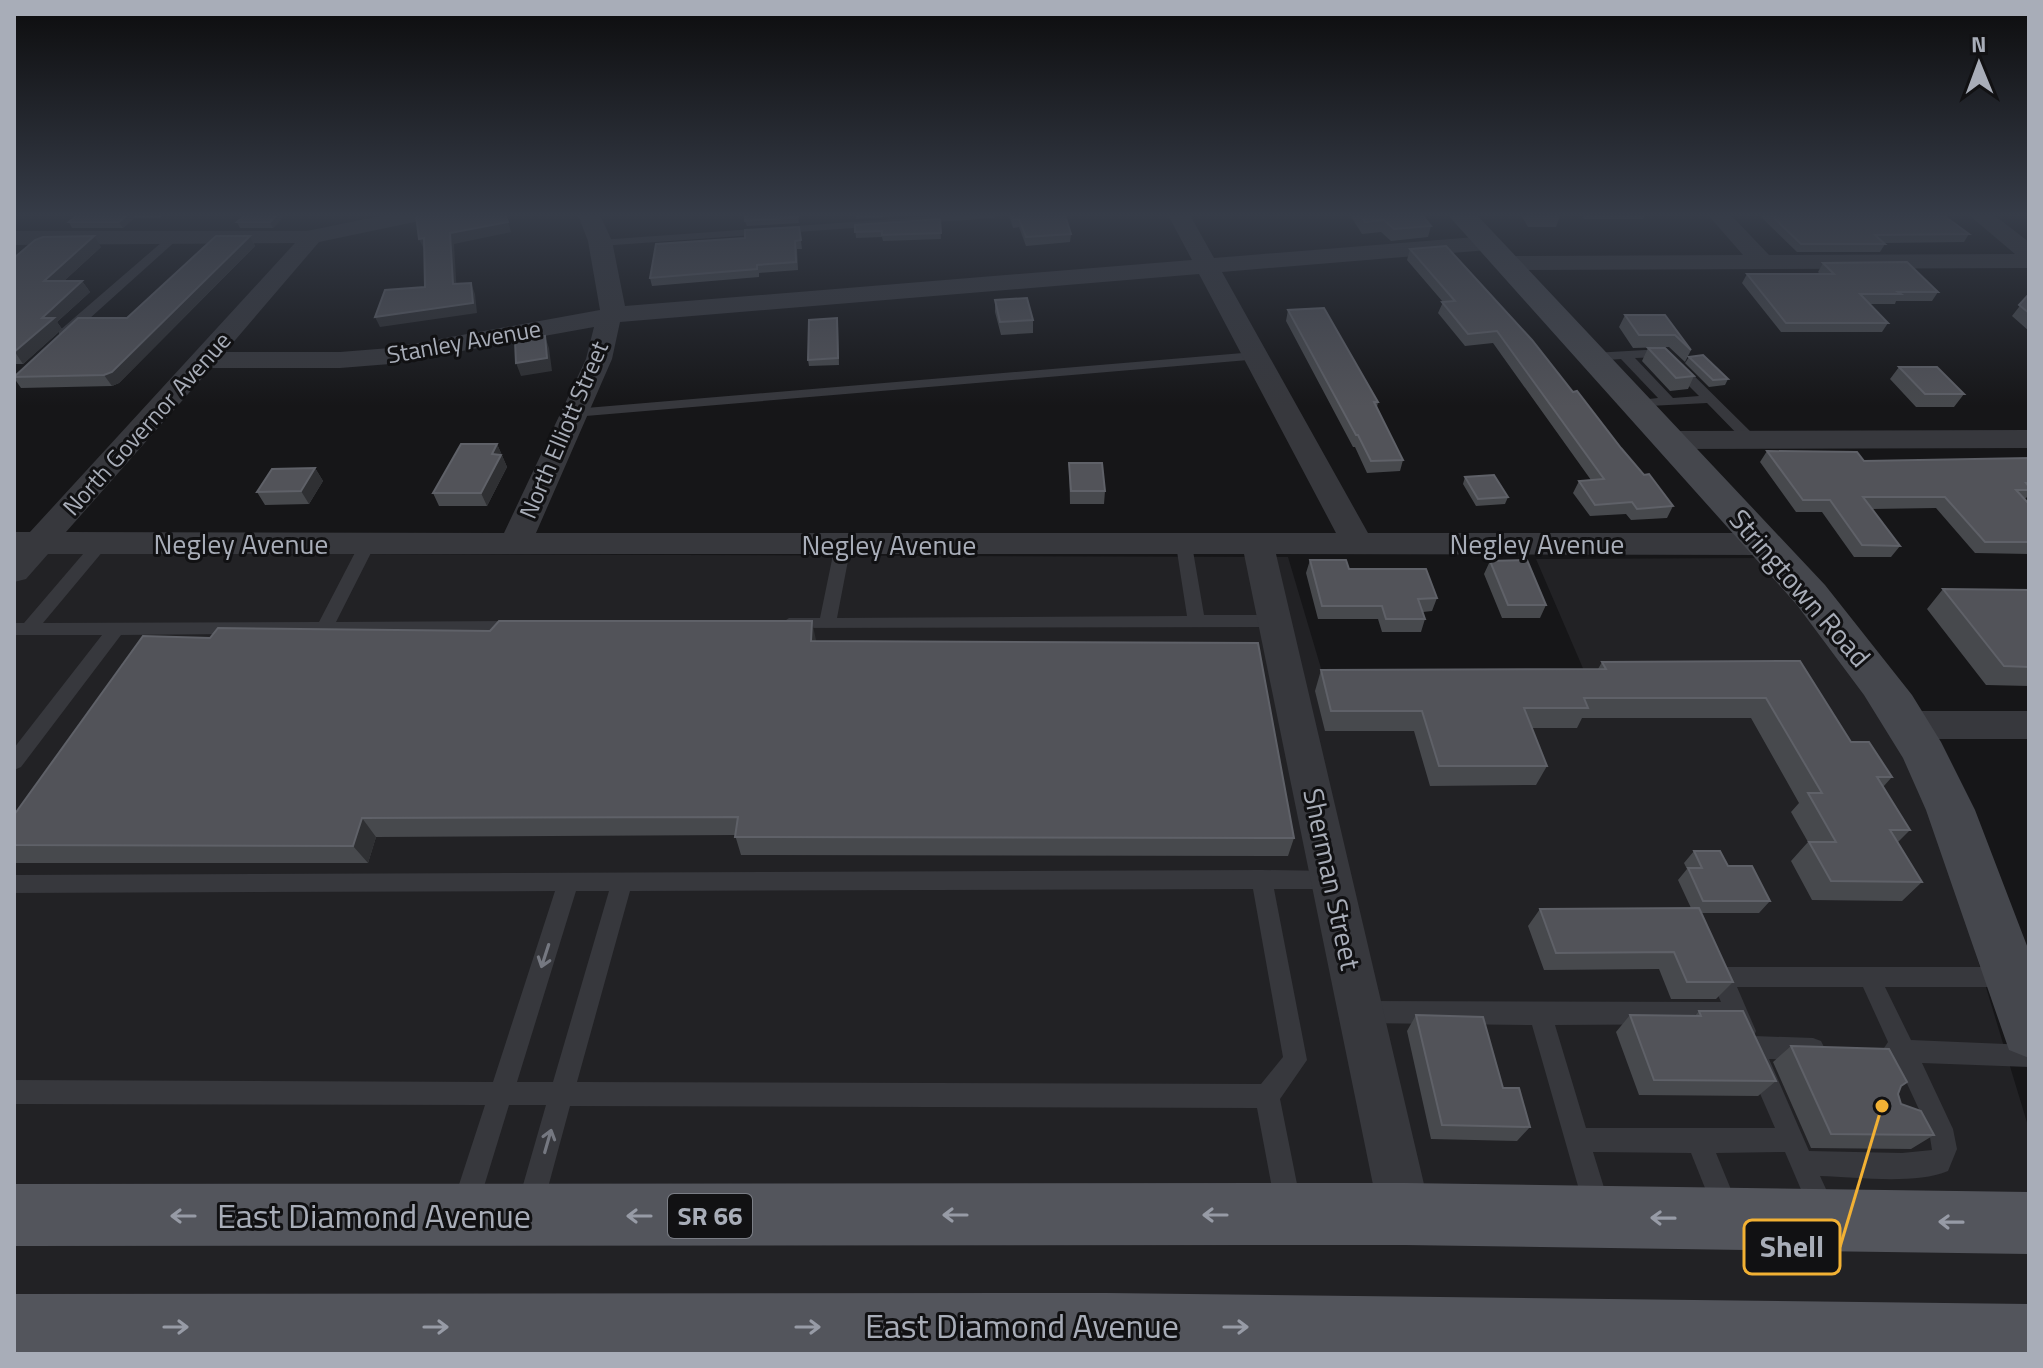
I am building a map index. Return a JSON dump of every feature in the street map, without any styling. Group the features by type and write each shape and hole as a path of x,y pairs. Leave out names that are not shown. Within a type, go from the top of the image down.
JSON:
{"main road":[{"name":"Stringtown Road","path":"1527,279 1609,356 1764,544 1861,654 1907,725 1937,780 2020,979 2029,1031"},
{"name":"East Diamond Avenue","path":"14,1215 1405,1214 2029,1223"},
{"name":"East Diamond Avenue","path":"14,1327 115,1341 1558,1342 2029,1337"}],"street":[{"name":"North Governor Avenue","path":"14,571 27,543 204,360 276,279"},
{"name":"North Elliott Street","path":"516,542 599,359 611,316 605,279"},
{"name":"Stanley Avenue","path":"204,360 340,360 390,356 611,316 1053,279"},
{"path":"1213,279 1358,544"},
{"path":"1657,415 1750,439 2029,439"},
{"name":"Negley Avenue","path":"27,543 1764,544"},
{"name":"Sherman Street","path":"1258,545 1405,1214"},
{"path":"1907,725 2029,725"}],"lane":[{"path":"52,346 127,279"},
{"path":"1609,356 1663,353 1750,439"},
{"path":"574,413 1255,356"},
{"path":"1657,415 1710,399"},
{"path":"324,628 368,543"},
{"path":"21,629 101,544"},
{"path":"827,623 843,545"},
{"path":"1184,545 1197,622"},
{"path":"766,624 1276,621"},
{"path":"21,629 535,627"},
{"path":"14,762 115,630"},
{"path":"1262,879 1295,1060 1267,1096 1290,1215"},
{"path":"14,884 1332,880"},
{"path":"461,1217 569,881"},
{"path":"527,1216 622,881"},
{"path":"1828,1221 1798,1152 1783,1107 1721,977 2020,979"},
{"path":"1577,1140 1699,1141 1902,1165 1939,1162 1945,1149 1941,1129 1869,977"},
{"path":"1361,1012 1737,1013"},
{"path":"1540,1014 1600,1217"},
{"path":"1752,1047 1828,1049"},
{"path":"1874,1051 2029,1056"},
{"path":"14,1092 1267,1096"},
{"path":"1905,1110 1932,1111"},
{"path":"1699,1141 1730,1219"}],"shaded area":[{"path":"14,553 1288,557 1323,675 1585,673 1536,559 1758,558 1852,657 1925,786 2029,1129 2029,1354 14,1354"}],"building":[{"path":"14,279 82,281 42,318 54,318 14,352"},
{"path":"170,279 207,279 112,372 104,375 14,377 78,318 127,318"},
{"path":"425,279 453,279 453,284 471,283 473,303 375,317 385,290 425,287"},
{"path":"1436,279 1476,279 1532,340 1573,392 1577,391 1644,475 1649,474 1673,506 1637,509 1632,502 1595,505 1579,481 1604,479 1497,331 1468,334 1442,302 1455,301"},
{"path":"1751,279 1924,279 1938,292 1860,294 1888,323 1786,323"},
{"path":"2029,294 2029,313 2019,305"},
{"path":"1027,298 1033,320 1000,322 995,300"},
{"path":"1324,308 1378,402 1374,402 1403,460 1371,461 1288,310"},
{"path":"1625,315 1665,315 1691,350 1675,335 1639,335"},
{"path":"837,318 838,358 808,360 809,320"},
{"path":"545,336 547,358 516,363 515,341"},
{"path":"1648,348 1665,348 1694,376 1676,378"},
{"path":"1703,355 1728,379 1713,380 1689,357"},
{"path":"1899,367 1937,367 1964,394 1925,394"},
{"path":"461,444 497,444 492,454 501,455 481,493 433,493"},
{"path":"1767,451 1857,452 1864,461 2029,458 2029,483 2026,483 2029,490 2016,490 2029,504 2029,542 1985,542 1945,497 1863,497 1900,546 1862,545 1830,500 1803,500"},
{"path":"1069,463 1102,463 1105,491 1071,491"},
{"path":"315,468 301,491 257,492 272,469"},
{"path":"1494,475 1508,497 1478,499 1465,477"},
{"path":"1310,560 1346,560 1349,569 1426,569 1437,598 1418,599 1425,619 1386,619 1382,606 1322,606"},
{"path":"1527,560 1546,605 1508,605 1490,561"},
{"path":"1943,589 2029,590 2029,667 2004,666"},
{"path":"499,621 812,621 811,641 1258,643 1294,838 735,837 738,817 362,818 353,846 14,845 14,815 143,636 210,638 218,628 490,631"},
{"path":"1800,661 1851,742 1869,742 1892,777 1877,777 1910,830 1890,830 1922,882 1831,881 1809,842 1836,842 1808,793 1822,793 1766,698 1584,698 1588,708 1524,708 1547,766 1439,766 1422,711 1331,711 1321,670 1606,669 1602,662"},
{"path":"1694,851 1720,851 1728,866 1752,866 1770,901 1703,901 1688,868 1702,868"},
{"path":"1699,908 1733,982 1687,982 1674,952 1556,953 1540,909"},
{"path":"1699,1011 1743,1011 1776,1081 1654,1080 1630,1015 1701,1016"},
{"path":"1416,1015 1483,1017 1503,1088 1519,1088 1530,1127 1442,1125"},
{"path":"1791,1046 1889,1049 1907,1082 1898,1094 1901,1104 1921,1111 1934,1135 1831,1134"}],"place":[{"name":"Shell","path":"1882,1106"}]}
